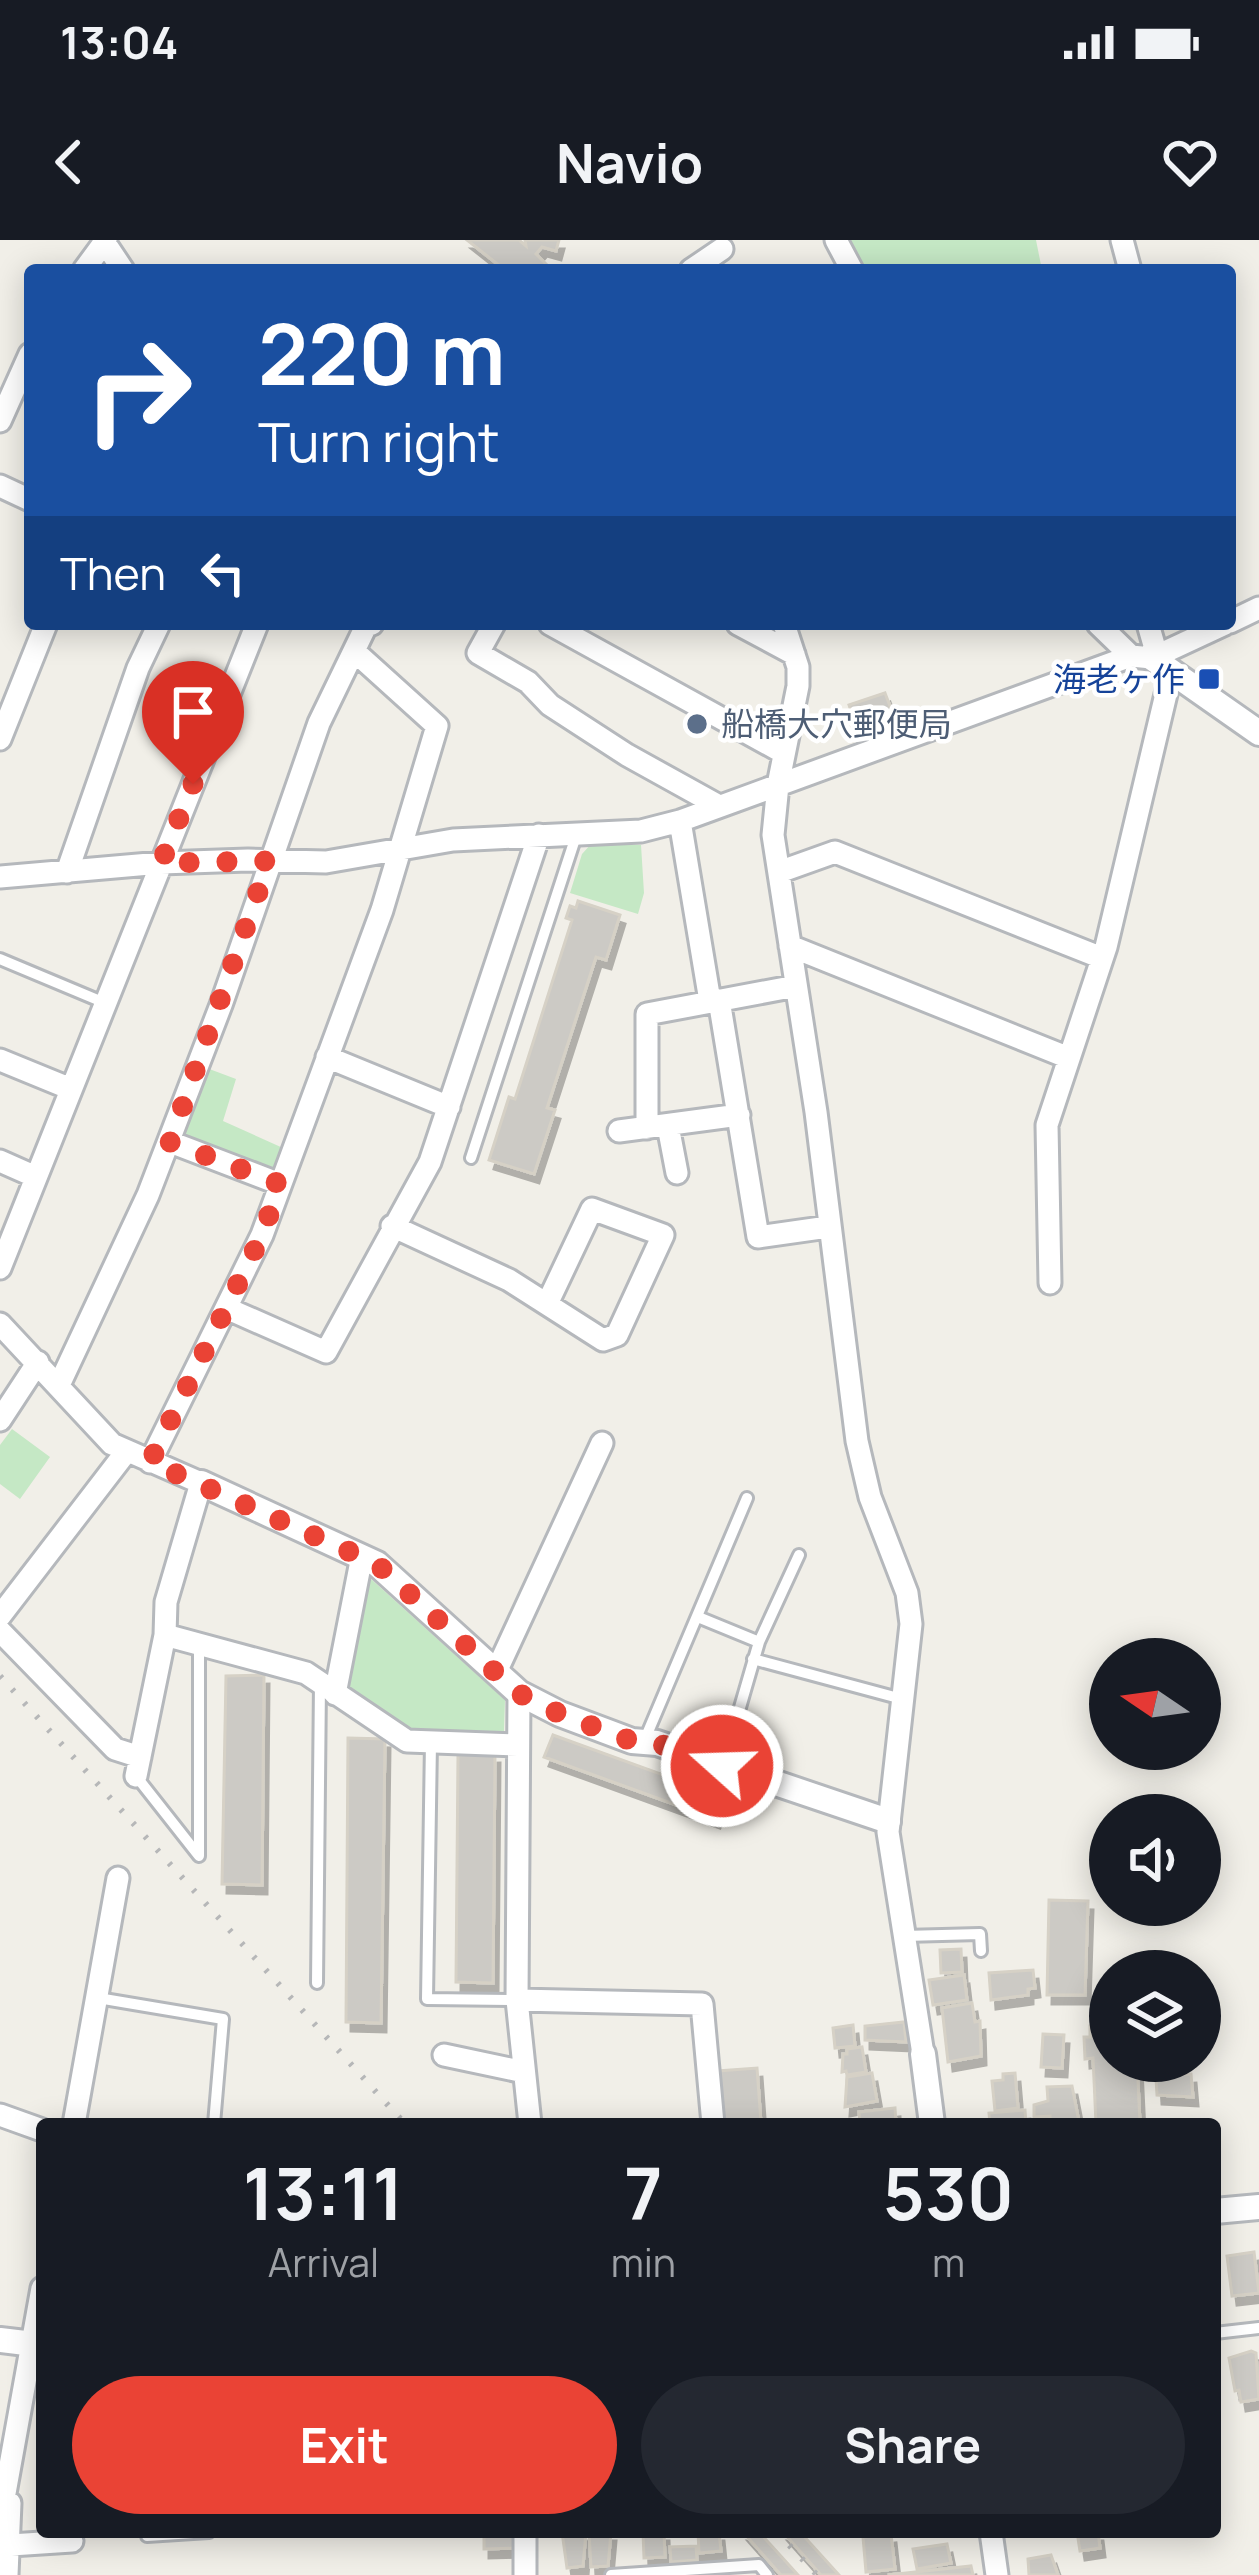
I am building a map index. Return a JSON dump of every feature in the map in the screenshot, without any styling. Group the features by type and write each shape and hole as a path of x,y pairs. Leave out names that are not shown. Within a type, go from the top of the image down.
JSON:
{"street":[{"path":"0,421 24,367"},
{"path":"0,739 44,630"},
{"path":"67,872 138,668 156,630"},
{"path":"0,1268 255,630"},
{"path":"59,1385 170,1142 319,723 364,630"},
{"path":"491,630 478,653 528,682 550,705 627,755 719,806"},
{"path":"569,630 784,753"},
{"path":"749,630 794,654"},
{"path":"786,630 798,686 773,835 857,1441 870,1497 907,1593 910,1624 888,1821 931,2118"},
{"path":"1107,630 1259,733"},
{"path":"1049,1283 1046,1125 1102,958 1152,662 1150,630"},
{"path":"0,877 161,863 326,862 453,840 640,831 1152,662 1214,630"},
{"path":"150,1462 262,1235 402,849 437,726 354,651"},
{"path":"680,821 739,1115 758,1237 828,1227"},
{"path":"226,1308 326,1352 430,1162 539,835"},
{"path":"779,872 835,852 1102,958"},
{"path":"790,946 1069,1058"},
{"path":"677,1173 658,1127 647,1014 796,986"},
{"path":"326,1057 449,1107"},
{"path":"0,1060 71,1089"},
{"path":"620,1131 739,1115"},
{"path":"170,1142 280,1184"},
{"path":"0,1161 36,1177"},
{"path":"392,1226 509,1280 603,1340 617,1335 663,1235 592,1209 547,1304"},
{"path":"0,1324 112,1444 377,1564 518,1693 632,1741 888,1821"},
{"path":"0,1420 38,1362"},
{"path":"496,1672 602,1443"},
{"path":"0,1616 127,1452"},
{"path":"0,1631 138,1767 165,1635 166,1602 201,1484"},
{"path":"328,1689 362,1556"},
{"path":"165,1635 306,1673 407,1741 518,1744"},
{"path":"518,1693 517,2000 529,2118"},
{"path":"75,2118 118,1878"},
{"path":"517,2000 702,2004 712,2118"},
{"path":"444,2055 524,2072"},
{"path":"0,2115 36,2128"},
{"path":"1221,2210 1259,2207"},
{"path":"0,2340 36,2346"},
{"path":"0,2521 36,2351"},
{"path":"7,2491 11,2507 7,2575"},
{"path":"525,2538 525,2575"},
{"path":"992,2538 997,2575"},
{"path":"11,2545 72,2541"}],"lane":[{"path":"471,1158 577,832"},
{"path":"0,959 106,1003"},
{"path":"644,1742 747,1498"},
{"path":"722,1766 759,1642 799,1556"},
{"path":"698,1617 759,1642"},
{"path":"138,1767 199,1856 199,1642"},
{"path":"753,1659 902,1699"},
{"path":"317,1983 328,1689"},
{"path":"431,1742 427,1999 517,2000"},
{"path":"904,1936 980,1934 981,1951"},
{"path":"98,1998 223,2019 215,2118"},
{"path":"1221,2332 1259,2328"},
{"path":"611,2575 759,2565 767,2575"}],"green space":[{"path":"845,240 1036,240 1041,264 858,264"},
{"path":"592,843 641,845 644,893 638,914 570,893 582,854"},
{"path":"204,1067 236,1079 223,1121 283,1148 276,1169 268,1174 183,1142 180,1134"},
{"path":"12,1429 50,1457 20,1499 0,1484 0,1445"},
{"path":"371,1579 505,1700 504,1731 497,1735 413,1735 342,1692 364,1582"}],"building":[{"path":"467,240 519,240 526,246 525,240 559,240 556,251 542,247 536,254 546,264 497,264"},
{"path":"885,693 898,727 871,735 858,732 849,705"},
{"path":"578,901 620,915 606,960 596,957 547,1108 555,1110 534,1174 489,1160 509,1097 515,1099 572,920 566,918 570,906 576,908"},
{"path":"264,1675 262,1885 222,1884 226,1676"},
{"path":"553,1735 724,1797 715,1819 544,1757"},
{"path":"348,1738 385,1739 381,2023 346,2022"},
{"path":"495,1754 493,1983 456,1982 458,1755"},
{"path":"1049,1900 1088,1901 1085,1995 1047,1995"},
{"path":"961,1949 962,1972 941,1973 940,1950"},
{"path":"1033,1970 1035,1988 1028,1989 1028,1995 991,2000 989,1973"},
{"path":"964,1975 967,2000 933,2005 929,1980"},
{"path":"972,2003 975,2022 980,2021 981,2056 948,2062 942,2008"},
{"path":"904,2022 906,2042 865,2040 865,2026"},
{"path":"853,2025 855,2046 835,2048 833,2028"},
{"path":"1043,2034 1064,2035 1062,2068 1041,2067"},
{"path":"1084,2037 1089,2037 1089,2058 1085,2059"},
{"path":"862,2047 866,2072 842,2072 847,2049"},
{"path":"757,2068 761,2118 722,2118 718,2071"},
{"path":"872,2073 877,2101 845,2107 847,2077"},
{"path":"1015,2073 1018,2108 995,2111 992,2081"},
{"path":"1094,2082 1138,2082 1140,2118 1096,2118"},
{"path":"1156,2082 1192,2082 1193,2097 1157,2095"},
{"path":"1072,2086 1078,2118 1034,2117 1034,2105 1048,2101 1047,2087"},
{"path":"895,2108 896,2118 860,2118 859,2112"},
{"path":"1025,2110 1026,2118 989,2118 989,2113"},
{"path":"1254,2252 1259,2293 1232,2296 1227,2256"},
{"path":"1256,2353 1259,2399 1241,2402 1229,2358"},
{"path":"484,2538 520,2538 520,2548 484,2549"},
{"path":"563,2538 585,2538 583,2566 567,2568"},
{"path":"589,2538 610,2538 608,2566 591,2567"},
{"path":"643,2538 664,2538 665,2557 644,2558"},
{"path":"698,2538 720,2538 721,2551 699,2553"},
{"path":"748,2538 764,2538 798,2575 781,2575"},
{"path":"788,2538 805,2538 839,2575 821,2575"},
{"path":"863,2538 891,2538 895,2569 866,2572"},
{"path":"1078,2538 1099,2538 1100,2548 1080,2551"},
{"path":"947,2544 951,2563 917,2569 913,2549"},
{"path":"696,2546 697,2560 671,2562 670,2547"},
{"path":"1051,2555 1058,2575 1029,2575 1028,2559"},
{"path":"971,2566 973,2575 888,2575"}],"railway":[{"path":"0,1676 400,2118"},
{"path":"783,2538 817,2575"}],"place":[{"name":"海老ヶ作","path":"1209,679"},
{"name":"船橋大穴郵便局","path":"697,724"}],"route":[{"path":"193,784 161,863 269,861 170,1142 280,1184 262,1235 150,1462 377,1564 518,1693 632,1741 657,1743 722,1766"}]}
